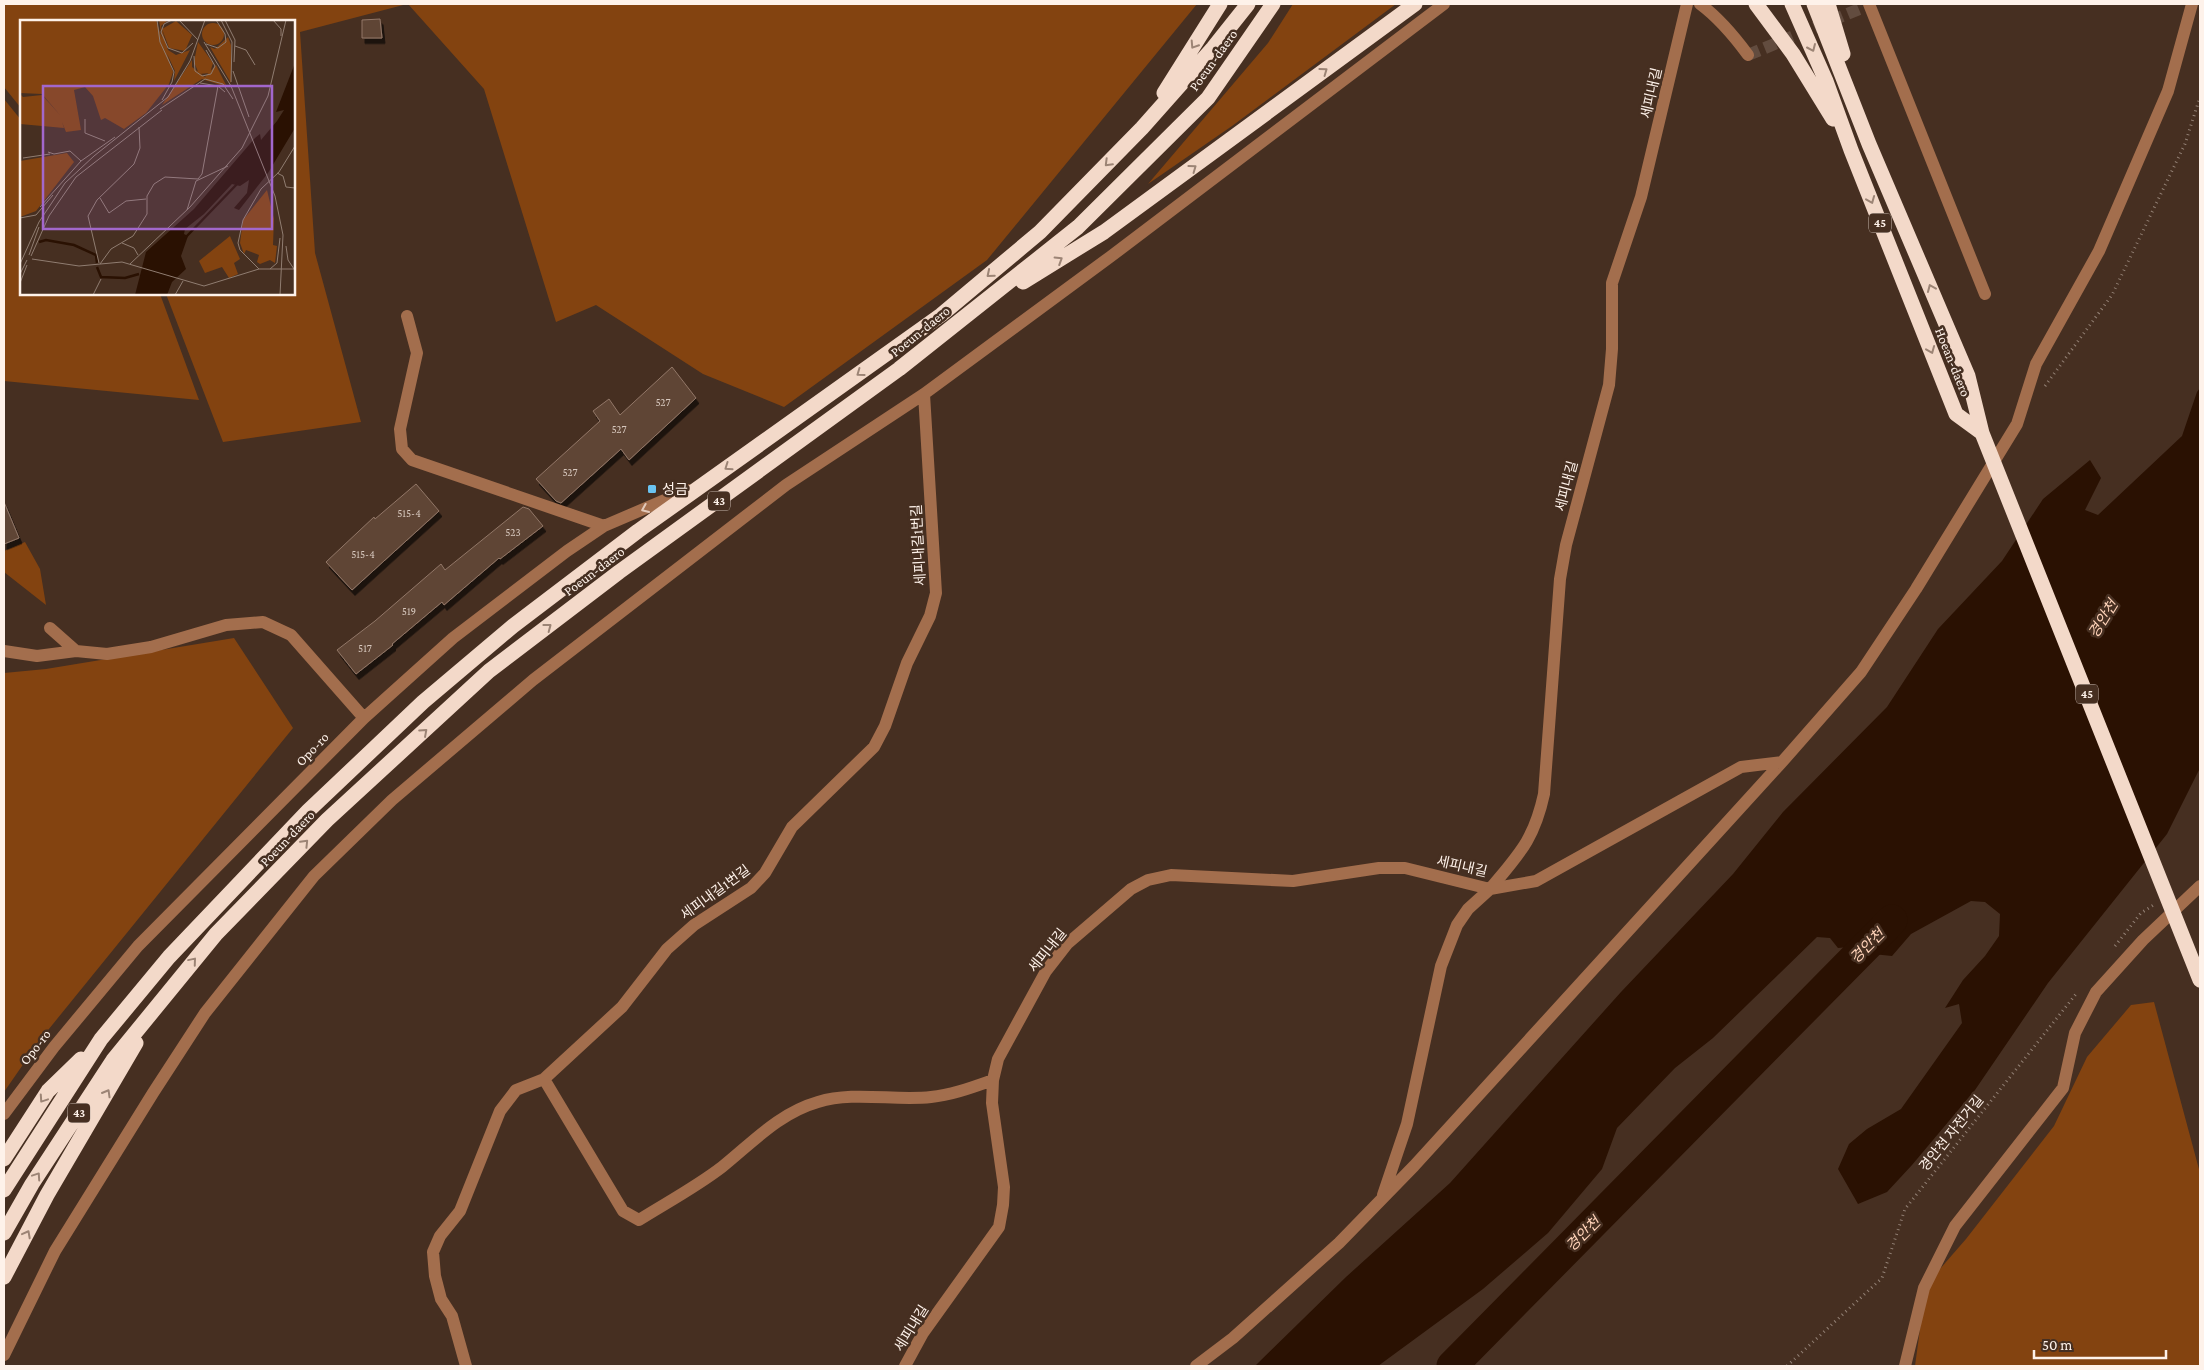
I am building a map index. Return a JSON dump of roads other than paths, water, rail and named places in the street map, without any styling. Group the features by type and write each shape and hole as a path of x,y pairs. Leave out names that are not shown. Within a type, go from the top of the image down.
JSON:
{"highway":[{"path":"1142,128 1220,4"},
{"name":"Poeun-daero","path":"4,1190 101,1039 169,957 308,811 423,702 513,626 638,530 941,314 1040,232 1142,128 1213,48 1248,4"},
{"name":"Poeun-daero","path":"4,1233 32,1184 113,1060 216,934 326,820 489,671 619,572 899,369 1078,227 1208,98 1273,4"},
{"path":"958,322 1104,232 1415,4"},
{"path":"1756,4 1793,54 1851,150"},
{"name":"Hoean-daero","path":"1792,4 1826,81 1851,150 1956,414 1982,433"},
{"name":"Hoean-daero","path":"1814,4 1869,144 1968,376 1982,433"},
{"path":"1828,4 1869,144"},
{"name":"45","path":"1982,433 2200,980"},
{"path":"4,1277 47,1195 162,998"},
{"path":"4,1158 48,1091 101,1039"}],"street":[{"path":"4,1355 55,1251 152,1093 205,1013 314,876 392,800 533,680 786,485 924,394 1110,257 1444,4"},
{"name":"세피내길","path":"905,1366 924,1334 999,1227 1004,1186 992,1103 993,1080 998,1059 1046,971 1067,944 1131,889 1148,880 1171,875 1293,881 1379,868 1405,868 1490,889 1526,846 1538,820 1542,803 1560,579 1566,545 1609,385 1612,349 1612,283 1641,197 1687,4"},
{"path":"1700,4 1710,11 1731,33 1748,55"},
{"path":"1196,1366 1233,1338 1339,1243 1782,762 1861,672 1916,589 2017,424 2036,364 2099,251 2168,91 2192,4"},
{"path":"1869,5 1985,294"},
{"path":"407,316 417,353 400,429 402,449 412,460 604,526"},
{"name":"세피내길1번길","path":"466,1366 452,1316 442,1299 435,1276 433,1252 440,1236 460,1212 500,1111 516,1090 544,1079 622,1007 667,949 694,925 751,888 765,873 792,827 874,747 885,726 907,663 930,616 936,592 924,394"},
{"name":"Opo-ro","path":"4,1114 54,1047 138,946 364,718 453,638 567,551 604,526 706,483"},
{"path":"4,651 37,656 76,651 106,654 151,647 226,625 264,622 291,635 364,718"},
{"path":"50,628 76,651"},
{"path":"1382,1198 1407,1124 1441,966 1457,925 1468,909 1490,889 1536,881 1741,766 1782,762"},
{"path":"1905,1366 1924,1288 1956,1226 2063,1088 2075,1033 2096,992 2143,940 2200,886"},
{"path":"544,1079 623,1211 639,1220 720,1168 774,1124 800,1108 820,1101 845,1098 932,1097 966,1090 993,1080"}],"water":[{"path":"2200,388 2200,768 2167,834 2048,983 1975,1090 1887,1192 1858,1204 1838,1169 1849,1144 1867,1129 1901,1109 1962,1023 1959,1004 1945,1008 1963,980 1985,956 1999,936 2000,914 1985,902 1971,901 1911,934 1892,956 1873,954 1849,947 1838,948 1830,938 1817,937 1713,1038 1675,1068 1617,1128 1602,1169 1548,1233 1483,1289 1378,1366 1255,1366 1346,1277 1450,1183 1621,992 1733,874 1783,812 1887,707 1938,629 2002,561 2043,499 2090,460 2101,478 2085,510 2098,515 2182,436"}],"waterway":[{"name":"경안천","path":"1452,1366 1892,920"}],"tunnel":[{"path":"1748,55 1869,5"}],"place":[{"name":"성금","path":"652,489"}]}
